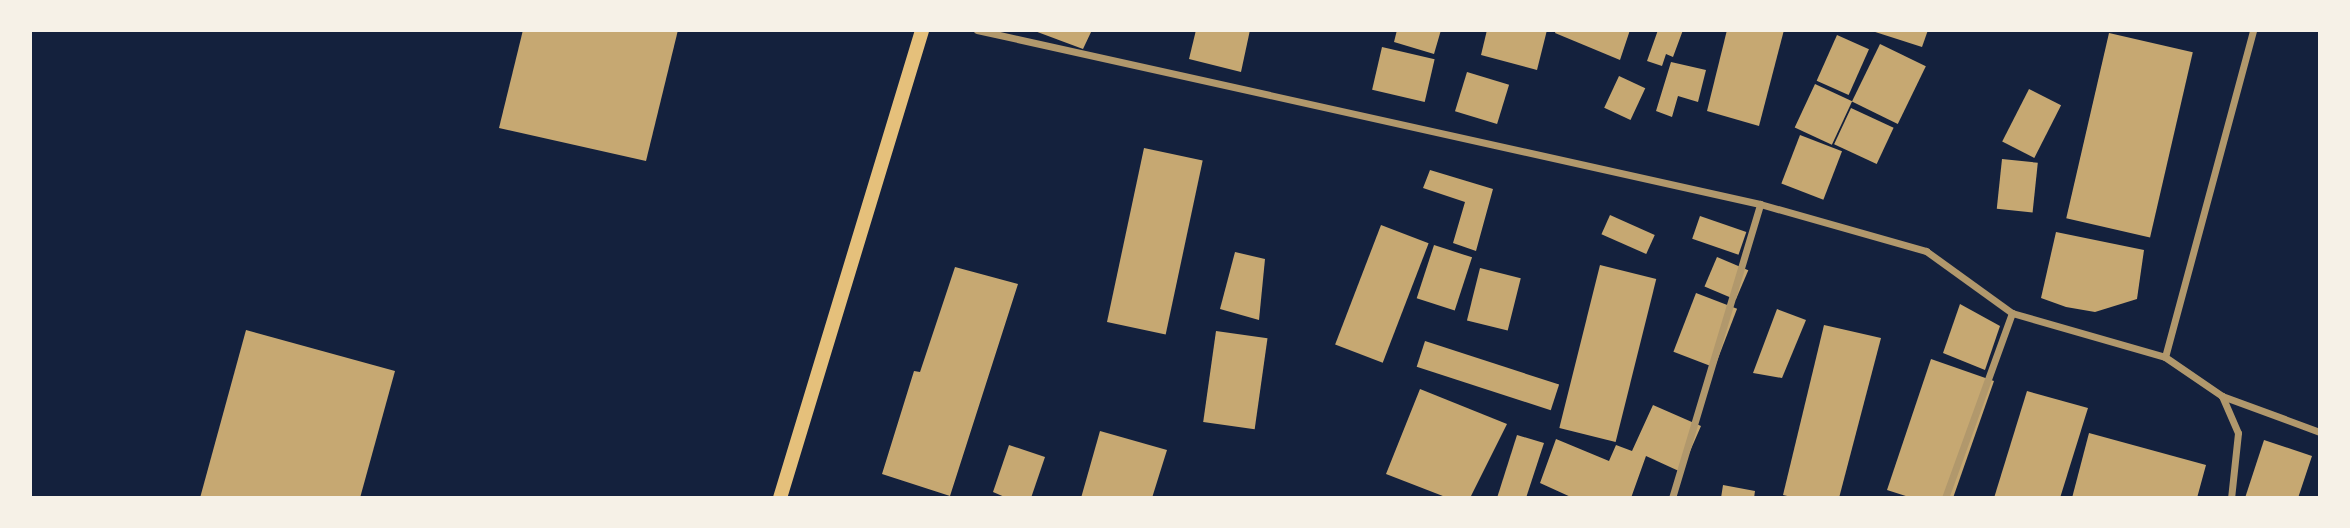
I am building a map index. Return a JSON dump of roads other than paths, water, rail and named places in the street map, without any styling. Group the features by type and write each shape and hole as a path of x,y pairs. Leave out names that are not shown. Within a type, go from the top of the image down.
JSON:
{"main road":[{"path":"780,498 922,30"}],"street":[{"path":"977,30 1760,204 1926,251 2012,313 2165,357 2222,396 2320,432"},
{"path":"2165,357 2253,30"},
{"path":"1672,498 1760,204"},
{"path":"1945,498 2012,313"},
{"path":"2222,396 2238,432 2231,498"}]}
